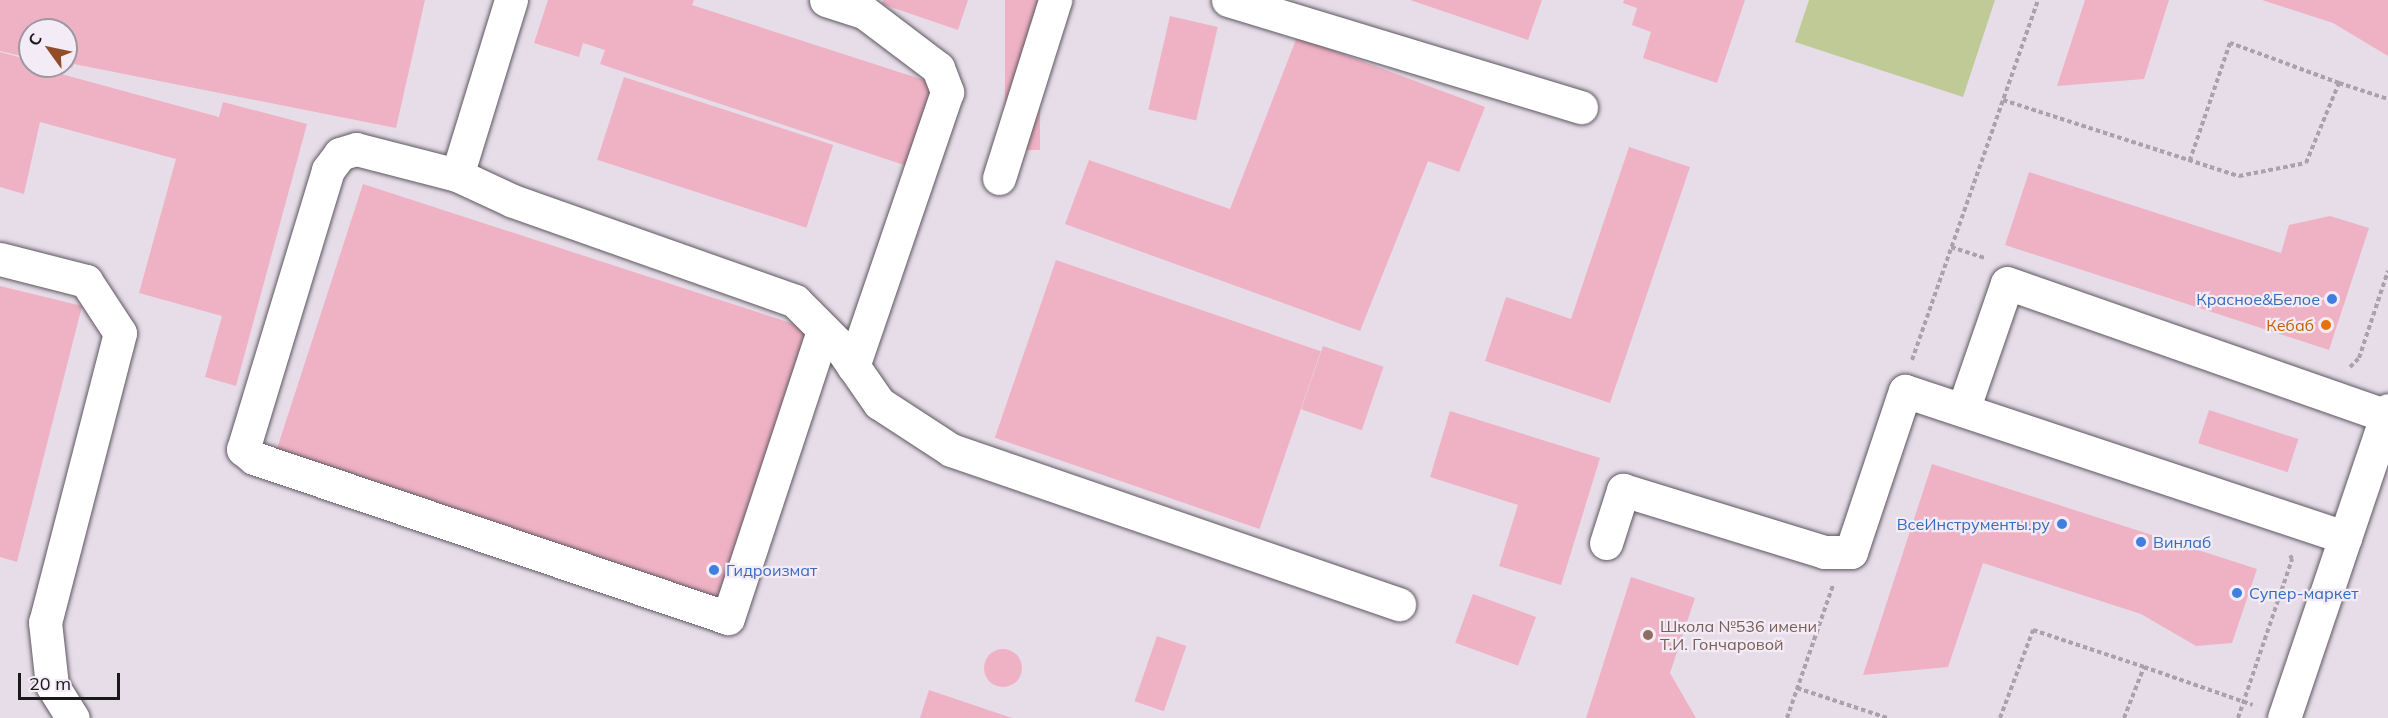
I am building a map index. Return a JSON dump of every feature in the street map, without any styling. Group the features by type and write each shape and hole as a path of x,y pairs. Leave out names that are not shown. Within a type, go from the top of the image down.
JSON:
{"lane":[{"path":"457,176 511,0"},
{"path":"826,0 866,6 938,68 947,92 853,366"},
{"path":"999,178 1055,0"},
{"path":"1228,0 1581,107"},
{"path":"823,330 728,618 254,458 243,449 328,170 340,153 356,149 457,176 513,201 795,301 823,330 853,366 879,403 951,450 1399,604"},
{"path":"0,259 86,281 120,333 45,622 52,685 73,718"},
{"path":"1963,410 2007,284 2387,413 2377,481 2345,537 2285,717"},
{"path":"1606,543 1623,490 1824,552 1851,552 1905,391 2345,537"}],"path":[{"path":"1905,391 1907,374 2038,0"},
{"path":"2190,160 2230,43 2388,99"},
{"path":"2003,100 2239,176 2306,164 2340,83"},
{"path":"2238,718 2292,559 2287,550"},
{"path":"1787,718 1833,583 1843,580"},
{"path":"2000,718 2033,630 2285,717"},
{"path":"2124,718 2144,668"},
{"path":"1797,688 1887,718"}],"green space":[{"path":"1809,0 1995,0 1963,97 1795,42"}],"building":[{"path":"0,0 425,0 396,128 78,65 78,18 18,18 18,55 0,51"},
{"path":"548,0 694,0 692,5 933,83 907,166 600,64 605,50 583,43 579,57 534,43"},
{"path":"883,0 968,0 958,30 882,4"},
{"path":"1005,0 1040,0 1040,150 1005,150"},
{"path":"1410,0 1542,0 1528,40"},
{"path":"1624,0 1745,0 1717,83 1643,58 1651,32 1632,25 1637,8 1623,3"},
{"path":"2085,0 2169,0 2144,79 2057,86"},
{"path":"2262,0 2388,0 2388,56 2333,23"},
{"path":"1170,16 1218,27 1196,121 1148,110"},
{"path":"1297,37 1485,107 1459,172 1428,161 1360,331 1065,224 1089,160 1230,209"},
{"path":"0,52 18,57 18,78 76,78 219,117 223,102 307,124 236,386 205,377 222,316 139,293 176,159 40,122 24,194 0,187"},
{"path":"624,77 833,145 806,228 597,160"},
{"path":"1629,147 1690,167 1610,403 1485,361 1506,297 1571,319"},
{"path":"2029,172 2281,253 2289,225 2330,216 2369,228 2329,350 2005,245"},
{"path":"363,184 810,329 722,600 275,455"},
{"path":"1056,260 1321,351 1260,529 995,438"},
{"path":"0,286 82,306 17,562 0,557"},
{"path":"1323,346 1384,367 1362,430 1301,409"},
{"path":"2209,410 2298,439 2288,472 2198,443"},
{"path":"1450,411 1600,458 1561,585 1499,566 1518,505 1430,477"},
{"path":"1932,464 2257,569 2232,643 2196,646 2141,614 1983,563 1948,667 1863,675"},
{"name":"Школа №536 имени Т.И. Гончаровой","path":"1631,577 1695,598 1670,673 1696,718 1586,718"},
{"path":"1473,594 1536,617 1518,666 1455,643"},
{"path":"1157,636 1186,646 1164,711 1135,701"},
{"path":"1003,649 1010,650 1016,655 1021,661 1021,675 1016,681 1010,686 1003,687 996,686 990,681 985,675 984,668 985,661 990,655 996,650"},
{"path":"929,690 1012,718 920,718"}],"place":[{"name":"Красное&Белое","path":"2332,299"},
{"name":"Кебаб","path":"2326,325"},
{"name":"ВсеИнструменты.ру","path":"2062,524"},
{"name":"Винлаб","path":"2141,542"},
{"name":"Гидроизмат","path":"714,570"},
{"name":"Супер-маркет","path":"2237,593"},
{"name":"Школа №536 имени Т.И. Гончаровой","path":"1648,635"}]}
